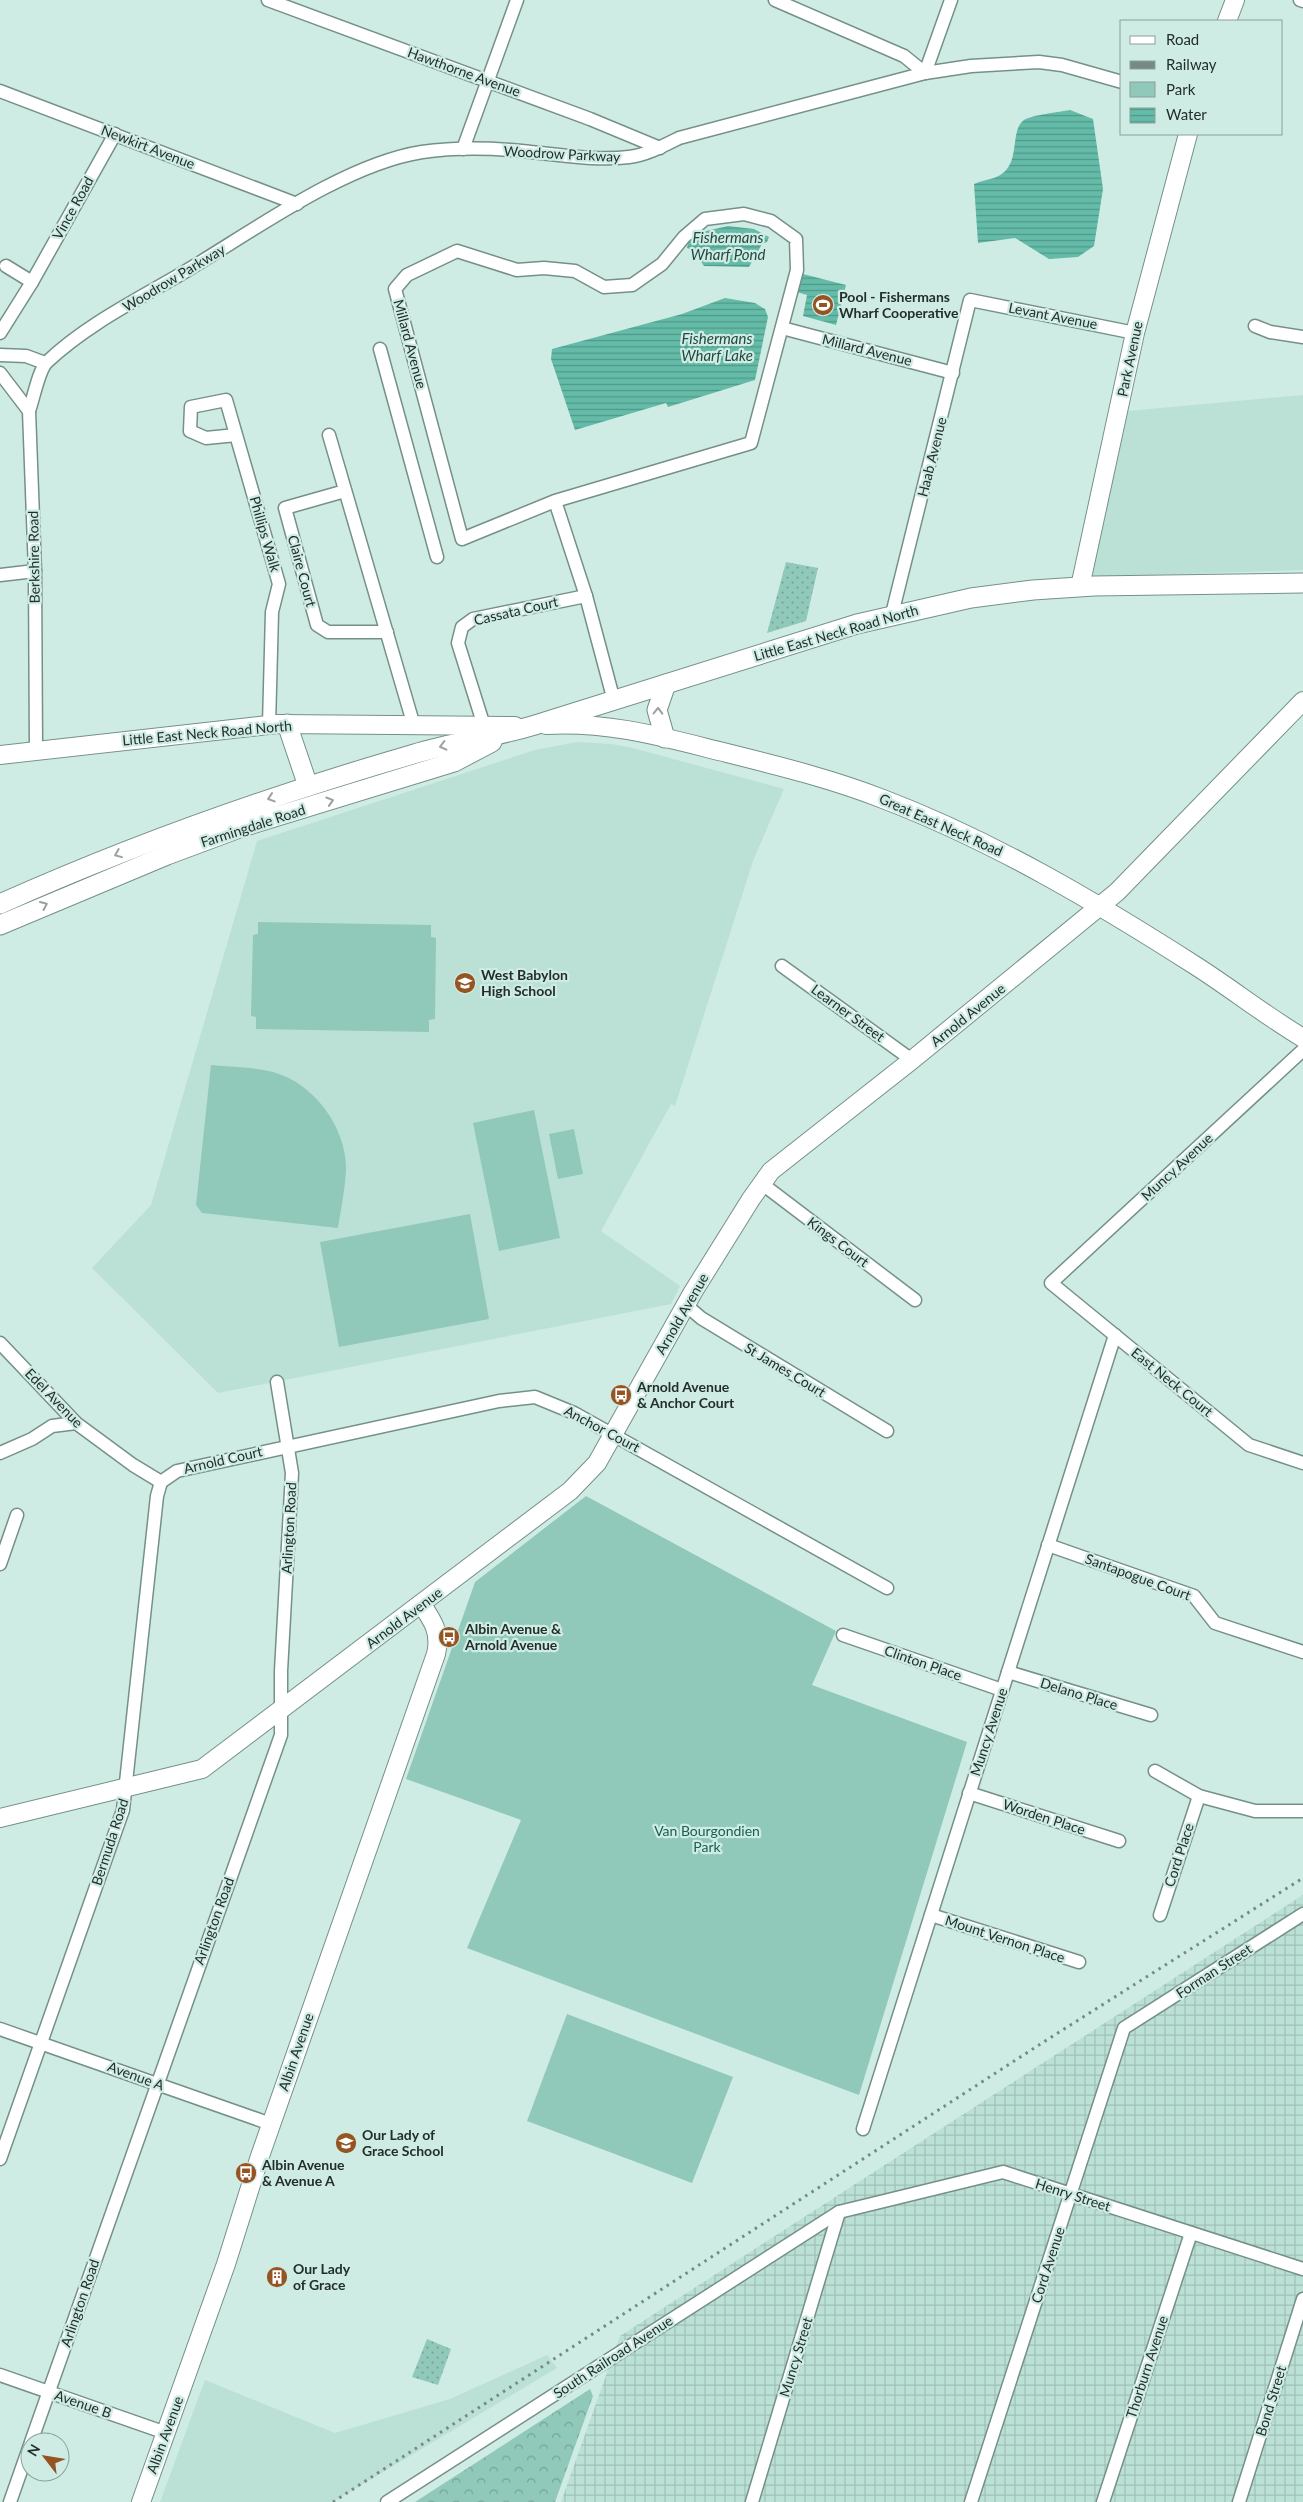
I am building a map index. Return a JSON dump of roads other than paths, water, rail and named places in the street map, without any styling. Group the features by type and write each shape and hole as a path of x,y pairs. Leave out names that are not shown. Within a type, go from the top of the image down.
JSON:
{"main road":[{"name":"Little East Neck Road North","path":"535,725 892,614 993,594 1080,587 1303,582"},
{"path":"665,738 657,710 666,684"},
{"path":"287,724 308,786"},
{"name":"Farmingdale Road","path":"0,904 128,850 308,786 446,745 508,733 535,725"},
{"name":"Farmingdale Road","path":"0,926 96,883 219,835 454,762 508,733"}],"street":[{"name":"Hawthorne Avenue","path":"268,0 487,81 660,148"},
{"path":"463,149 518,0"},
{"path":"775,0 904,56 925,72 951,0"},
{"path":"1227,20 1235,0"},
{"name":"Woodrow Parkway","path":"45,363 95,325 297,204 339,181 383,162 421,152 463,149 604,158 631,157 660,148 679,138 925,72 970,66 1039,62 1070,67 1120,81"},
{"name":"Newkirt Avenue","path":"0,90 297,204"},
{"name":"Vince Road","path":"0,333 32,282 115,134"},
{"name":"Park Avenue","path":"1080,587 1135,333 1188,135"},
{"name":"Millard Avenue","path":"744,214 771,221 796,239 796,270 751,443 555,502 462,539 395,289 407,275 457,251 516,270 544,268 575,271 604,287 632,285 662,264 684,237 705,219 744,214"},
{"path":"6,266 32,282"},
{"name":"Levant Avenue","path":"970,300 1135,333"},
{"name":"Haab Avenue","path":"892,614 970,300"},
{"path":"1255,326 1270,332 1303,337"},
{"name":"Millard Avenue","path":"782,328 953,372"},
{"path":"380,349 437,557"},
{"path":"0,355 26,356 45,363 29,411"},
{"path":"0,373 29,411"},
{"name":"Berkshire Road","path":"29,411 35,571 36,751"},
{"name":"Phillips Walk","path":"236,435 279,584 272,612 269,725"},
{"path":"329,435 414,726"},
{"name":"Claire Court","path":"345,491 285,508 317,625 328,632 387,632"},
{"path":"555,502 586,596 614,701"},
{"path":"0,575 35,571"},
{"name":"Cassata Court","path":"484,726 458,643 462,627 473,619 586,596"},
{"name":"Arnold Avenue","path":"0,1818 202,1769 578,1484 593,1468 614,1434 686,1305 762,1183 782,1161 912,1060 1099,907 1151,858 1303,701"},
{"name":"Little East Neck Road North","path":"0,755 269,725 535,725"},
{"name":"Great East Neck Road","path":"535,725 605,725 800,772 882,798 987,845 1099,907 1196,966 1303,1038"},
{"name":"Learner Street","path":"782,966 912,1060"},
{"name":"Muncy Avenue","path":"1050,1283 1303,1050"},
{"name":"Kings Court","path":"762,1183 915,1300"},
{"name":"East Neck Court","path":"1050,1283 1249,1445 1303,1463"},
{"name":"St James Court","path":"686,1305 701,1318 887,1431"},
{"name":"Muncy Avenue","path":"863,2129 1115,1335"},
{"name":"Edel Avenue","path":"0,1343 76,1423 133,1465 161,1482"},
{"name":"Arlington Road","path":"34,2432 281,1735 281,1670 292,1473 276,1382"},
{"name":"Anchor Court","path":"288,1446 499,1401 536,1397 562,1407 614,1434 887,1588"},
{"path":"0,1453 32,1439 52,1426 76,1423"},
{"name":"Arnold Court","path":"161,1482 177,1471 288,1446"},
{"name":"Bermuda Road","path":"0,2158 123,1810 127,1788 128,1753 161,1482"},
{"path":"0,1564 16,1515"},
{"name":"Santapogue Court","path":"1048,1545 1194,1596 1215,1623 1303,1652"},
{"name":"Albin Avenue","path":"141,2502 226,2264 271,2124 436,1654 438,1644 437,1630 422,1604"},
{"name":"Clinton Place","path":"843,1635 1002,1690"},
{"name":"Delano Place","path":"1008,1672 1151,1715"},
{"path":"1155,1771 1199,1796 1256,1811 1303,1811"},
{"name":"Worden Place","path":"969,1793 1119,1841"},
{"name":"Cord Place","path":"1160,1914 1199,1796"},
{"name":"Forman Street","path":"1124,2028 1303,1914"},
{"name":"Mount Vernon Place","path":"931,1915 1079,1962"},
{"name":"Cord Avenue","path":"971,2502 1124,2028"},
{"name":"Avenue A","path":"0,2029 271,2124"},
{"name":"Henry Street","path":"839,2212 1003,2172 1303,2269"},
{"name":"South Railroad Avenue","path":"387,2502 839,2212"},
{"name":"Muncy Street","path":"752,2502 839,2212"},
{"name":"Thorburn Avenue","path":"1103,2502 1191,2233"},
{"name":"Bond Street","path":"1239,2502 1303,2299"},
{"name":"Avenue B","path":"0,2375 166,2433"},
{"name":"Arlington Road","path":"10,2502 20,2472"}],"water":[{"path":"1070,110 1093,119 1103,189 1094,246 1078,257 1049,259 1015,238 978,243 974,184 996,177 1008,167 1017,131 1024,120 1039,115"},
{"name":"Fishermans Wharf Pond","path":"728,226 754,229 769,237 767,242 762,244 749,267 704,266 694,251 687,248 688,243 706,231"},
{"name":"Pool - Fishermans Wharf Cooperative","path":"803,274 846,285 836,325 803,316 807,295 797,292"},
{"name":"Fishermans Wharf Lake","path":"725,298 755,303 765,309 768,317 755,380 668,407 666,403 575,430 551,359 552,349 682,314"}],"railway":[{"path":"333,2502 1042,2043 1303,1878"}],"place":[{"name":"Pool - Fishermans Wharf Cooperative","path":"823,305"},
{"name":"West Babylon High School","path":"465,983"},
{"name":"Arnold Avenue & Anchor Court","path":"621,1395"},
{"name":"Albin Avenue & Arnold Avenue","path":"449,1637"},
{"name":"Our Lady of Grace School","path":"346,2143"},
{"name":"Albin Avenue & Avenue A","path":"246,2173"},
{"name":"Our Lady of Grace","path":"277,2277"}],"park label":[{"name":"Van Bourgondien Park","path":"707,1839"}]}
